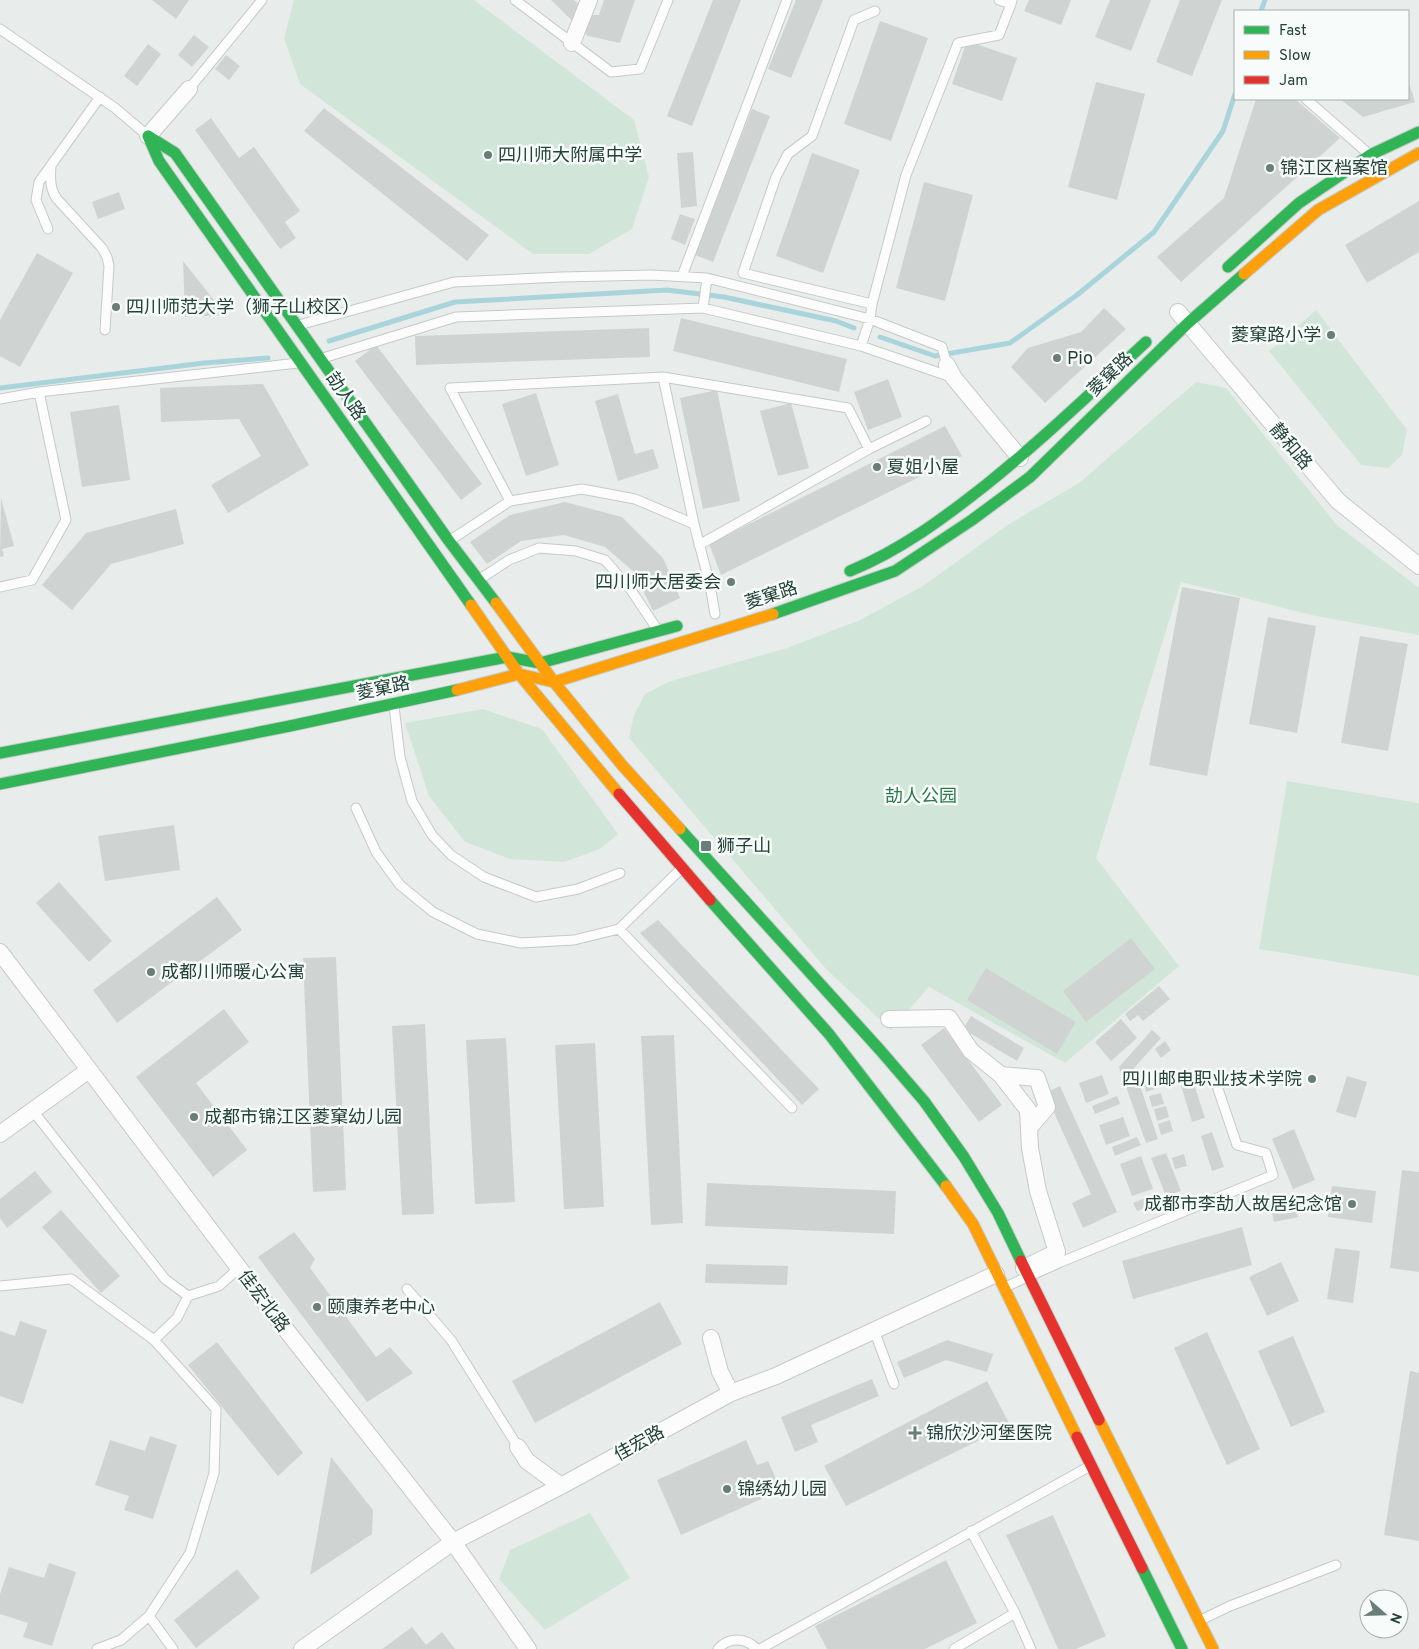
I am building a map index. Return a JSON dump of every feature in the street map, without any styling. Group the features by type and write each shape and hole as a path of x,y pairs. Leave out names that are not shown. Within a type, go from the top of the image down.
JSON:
{"street":[{"path":"572,43 589,0"},
{"path":"190,89 148,136 176,153 449,541 554,682 622,765 924,1101 969,1165 998,1213 1213,1649"},
{"path":"1219,275 1299,203 1370,155 1419,132"},
{"name":"劼人路","path":"148,136 159,161 519,674 682,868 829,1034 925,1157 973,1224 999,1281 1182,1649"},
{"name":"菱窠路","path":"0,784 393,703 519,674 554,682 788,609 895,571 972,520 1030,477 1180,315 1318,210 1419,153"},
{"name":"静和路","path":"1180,315 1338,501 1419,566"},
{"name":"菱窠路","path":"843,574 877,561 942,520 1020,458 1156,332"},
{"path":"951,372 1020,458"},
{"name":"菱窠路","path":"0,753 507,657 540,663 687,623"},
{"name":"佳宏北路","path":"0,952 239,1268 453,1542 528,1649"},
{"path":"889,1019 949,1018 971,1051 1001,1075 1028,1110 1030,1148 1038,1191 1057,1252 1026,1272"},
{"path":"0,1134 89,1070"},
{"path":"1001,1075 1036,1078 1047,1106 1029,1128"},
{"name":"佳宏路","path":"302,1649 453,1542 561,1486 731,1393 776,1376 874,1330 999,1281"},
{"path":"711,1338 720,1372 731,1393"},
{"path":"518,1447 527,1461 561,1486"}],"lane":[{"path":"190,89 262,0"},
{"path":"515,0 611,72 640,69 668,0"},
{"path":"682,276 787,0"},
{"path":"861,346 870,319 872,304 906,175 958,43 999,34 1012,2 999,0"},
{"path":"872,304 743,273 776,177 788,154 812,136 854,20 875,11"},
{"path":"0,29 100,97 148,136"},
{"path":"48,229 36,200 39,182 100,97"},
{"path":"1307,100 1370,155"},
{"path":"51,166 52,192 102,248 107,257 109,266 105,330"},
{"path":"296,326 454,282 597,276 682,276 707,278 870,319 942,347 951,372"},
{"path":"703,308 707,278"},
{"path":"320,359 456,316 703,308 861,346 951,372"},
{"path":"0,399 38,392 301,363"},
{"path":"510,501 450,388 663,376 848,408 869,449"},
{"path":"663,376 715,614"},
{"path":"0,587 32,580 66,520 38,392"},
{"path":"699,545 869,449 926,421"},
{"path":"449,541 510,501 582,489 635,499 694,524"},
{"path":"479,579 509,560 539,548 576,551 605,560 631,590 659,632"},
{"path":"393,703 400,757 412,801 432,835 451,855 484,877 536,897 578,889 620,873"},
{"path":"356,808 376,852 400,885 433,912 477,934 521,943 574,940 619,929 682,868"},
{"path":"619,929 792,1108"},
{"path":"999,1281 1061,1262 1273,1175 1266,1153 1236,1145 1218,1089"},
{"path":"33,1111 165,1279 188,1296"},
{"path":"154,1340 177,1318 188,1296 219,1286 239,1268"},
{"path":"0,1286 71,1279 154,1340 216,1409 214,1473 190,1553 149,1616 121,1640 98,1649"},
{"path":"407,1289 451,1340 518,1447"},
{"path":"874,1330 894,1384"},
{"path":"718,1649 727,1641 736,1639 744,1640 758,1649 1091,1466"},
{"path":"971,1532 1015,1613 1031,1649"},
{"path":"1199,1621 1230,1606 1336,1565"},
{"path":"954,1649 1015,1613"},
{"path":"149,1616 173,1649"}],"green space":[{"path":"294,0 474,0 634,120 649,177 632,229 589,254 533,254 300,84 284,38"},
{"path":"1316,310 1407,430 1402,455 1388,468 1361,465 1269,351"},
{"name":"劼人公园","path":"1196,382 1226,388 1337,525 1419,588 1419,635 1311,615 1181,582 1096,858 1179,966 1065,1063 929,987 891,1030 826,969 629,738 634,715 645,694 668,682 787,648 860,620 923,586 1009,524 1079,483"},
{"path":"483,709 542,729 618,834 600,849 564,862 510,859 465,842 429,796 405,723"},
{"path":"1287,781 1419,803 1419,976 1259,949"},
{"path":"590,1513 630,1578 545,1630 499,1579 510,1550"}],"building":[{"path":"152,0 189,0 176,19"},
{"path":"551,0 574,0 590,15 599,15 604,0 635,0 620,43 588,36"},
{"path":"713,0 741,0 692,126 667,116"},
{"path":"796,0 823,0 791,78 768,69"},
{"path":"1029,0 1071,0 1061,25 1024,11"},
{"path":"1110,0 1151,0 1131,51 1095,37"},
{"path":"1180,0 1222,0 1192,76 1156,62"},
{"path":"880,21 928,38 891,141 844,124"},
{"path":"194,35 209,47 192,67 178,55"},
{"path":"967,41 1017,58 1002,101 952,84"},
{"path":"148,44 161,54 137,86 124,76"},
{"path":"226,55 240,66 229,80 215,69"},
{"path":"1096,82 1145,94 1117,200 1068,187"},
{"path":"1409,83 1415,102 1363,117 1341,100 1409,100"},
{"name":"锦江区档案馆","path":"1256,100 1296,100 1340,138 1181,282 1157,257 1224,198"},
{"path":"324,108 489,235 467,261 304,131"},
{"path":"752,109 770,116 713,262 695,255"},
{"path":"211,118 239,158 254,147 300,211 285,222 296,238 280,249 195,130"},
{"path":"693,152 697,206 681,208 677,153"},
{"path":"812,153 860,170 823,273 776,256"},
{"path":"924,182 973,195 945,301 896,288"},
{"path":"119,192 125,209 98,219 92,202"},
{"path":"1419,201 1419,252 1367,283 1345,245"},
{"path":"680,214 695,219 685,245 671,239"},
{"path":"37,253 73,273 20,367 0,356 0,320"},
{"path":"183,261 226,315 185,317"},
{"name":"Pio","path":"1104,308 1126,329 1045,403 1011,367 1028,348 1081,332"},
{"path":"681,318 847,359 839,392 673,351"},
{"path":"649,328 650,357 416,365 415,336"},
{"path":"376,345 482,484 461,500 355,361"},
{"path":"888,379 902,417 868,430 854,392"},
{"path":"263,384 309,465 228,513 211,485 261,456 239,419 161,422 160,388"},
{"path":"717,390 740,501 703,509 680,398"},
{"path":"536,393 559,465 526,476 502,404"},
{"path":"618,394 635,454 653,449 659,468 618,481 595,401"},
{"path":"791,403 809,468 778,476 760,411"},
{"path":"119,405 130,480 82,487 70,412"},
{"path":"945,426 962,456 721,575 709,544"},
{"path":"1,498 14,546 2,549 4,556 0,557"},
{"path":"565,502 622,517 663,558 680,598 653,611 634,572 605,547 564,535 521,541 487,564 470,542 510,515"},
{"path":"176,509 184,544 111,564 72,610 42,585 86,533"},
{"path":"1182,587 1240,598 1207,776 1149,765"},
{"path":"1268,617 1316,626 1297,733 1249,724"},
{"path":"1360,636 1408,644 1388,751 1341,743"},
{"path":"174,825 180,870 105,881 98,836"},
{"path":"59,882 112,941 89,962 36,903"},
{"path":"217,897 242,930 117,1023 93,990"},
{"path":"658,920 819,1089 802,1105 640,933"},
{"path":"1131,938 1155,969 1086,1022 1063,991"},
{"path":"336,957 346,1190 313,1192 303,958"},
{"path":"986,968 1076,1022 1057,1054 967,1000"},
{"path":"1159,986 1170,999 1143,1021 1138,1015 1130,1021 1125,1014"},
{"name":"成都市锦江区菱窠幼儿园","path":"224,1009 249,1042 196,1083 247,1150 213,1177 136,1077"},
{"path":"971,1016 1024,1048 1017,1061 963,1029"},
{"path":"1121,1019 1137,1038 1111,1061 1095,1042"},
{"path":"425,1024 434,1214 402,1215 392,1026"},
{"path":"944,1028 1002,1105 979,1122 921,1045"},
{"path":"1152,1030 1161,1038 1134,1068 1158,1139 1146,1143 1119,1067"},
{"path":"674,1035 683,1223 651,1225 641,1036"},
{"path":"506,1038 515,1202 475,1204 466,1040"},
{"path":"1165,1041 1171,1050 1161,1058 1155,1049"},
{"path":"595,1043 604,1207 564,1209 555,1045"},
{"path":"1102,1075 1109,1094 1086,1103 1079,1083"},
{"path":"1347,1076 1367,1082 1356,1118 1336,1112"},
{"path":"1155,1077 1158,1088 1146,1092 1143,1080"},
{"path":"1192,1078 1205,1118 1192,1122 1180,1082"},
{"path":"1060,1086 1117,1212 1083,1228 1072,1203 1091,1194 1045,1093"},
{"path":"1161,1093 1164,1104 1152,1107 1149,1096"},
{"path":"1117,1096 1120,1104 1095,1114 1092,1106"},
{"path":"1166,1106 1169,1117 1157,1121 1154,1109"},
{"path":"1123,1117 1130,1136 1106,1145 1099,1125"},
{"path":"1170,1120 1173,1131 1161,1135 1158,1124"},
{"name":"成都市李劼人故居纪念馆","path":"1294,1129 1315,1180 1293,1189 1272,1139"},
{"path":"1212,1132 1224,1167 1212,1171 1201,1136"},
{"path":"1137,1137 1141,1145 1115,1156 1112,1147"},
{"path":"1166,1153 1181,1191 1166,1196 1151,1158"},
{"path":"1184,1154 1187,1166 1175,1169 1172,1158"},
{"path":"1141,1156 1153,1189 1132,1196 1120,1164"},
{"path":"1402,1170 1419,1172 1419,1272 1390,1268"},
{"path":"35,1171 52,1192 7,1228 0,1218 0,1199"},
{"path":"707,1183 896,1191 894,1234 705,1226"},
{"name":"成都市李劼人故居纪念馆","path":"1332,1186 1376,1191 1372,1223 1328,1217"},
{"path":"1158,1193 1162,1201 1137,1211 1133,1203"},
{"name":"成都市李劼人故居纪念馆","path":"1294,1199 1298,1217 1274,1222 1270,1204"},
{"path":"61,1210 120,1276 101,1293 42,1227"},
{"path":"1242,1227 1252,1265 1133,1299 1122,1261"},
{"name":"颐康养老中心","path":"294,1232 315,1259 310,1268 376,1357 390,1347 413,1373 367,1402 258,1257"},
{"path":"1335,1248 1360,1251 1353,1303 1327,1299"},
{"path":"1281,1262 1299,1301 1267,1316 1249,1277"},
{"path":"706,1264 788,1266 787,1285 705,1283"},
{"path":"660,1302 682,1344 535,1423 512,1381"},
{"path":"20,1321 47,1330 23,1404 0,1396 0,1331 15,1336"},
{"path":"1207,1332 1260,1449 1227,1465 1174,1348"},
{"path":"1293,1336 1325,1412 1291,1427 1258,1351"},
{"path":"947,1340 993,1354 987,1372 946,1360 904,1378 897,1362"},
{"path":"217,1342 303,1453 278,1476 188,1365"},
{"path":"1410,1371 1419,1373 1419,1541 1384,1535"},
{"path":"872,1379 879,1396 811,1425 818,1442 795,1452 781,1417"},
{"path":"987,1381 1010,1425 846,1506 824,1466"},
{"path":"150,1436 177,1445 153,1519 124,1510 129,1496 95,1485 110,1440 145,1451"},
{"path":"746,1440 757,1465 768,1461 781,1490 681,1535 657,1480"},
{"path":"331,1457 373,1510 372,1534 310,1575"},
{"path":"1053,1515 1106,1636 1076,1649 1058,1649 1006,1535"},
{"path":"946,1560 977,1623 925,1649 827,1649 815,1626"},
{"path":"49,1563 76,1572 52,1646 23,1637 28,1623 0,1614 0,1594 9,1567 44,1578"},
{"path":"237,1569 260,1598 196,1648 174,1620"},
{"path":"412,1627 426,1645 442,1632 455,1649 382,1649"}],"waterway":[{"path":"1261,10 1265,0"},
{"path":"880,337 935,356 1010,343 1077,295 1154,232 1223,131 1234,97"},
{"path":"329,341 455,302 667,290 724,297 836,321 854,328"},
{"path":"0,388 204,363 268,358"}],"traffic: fast":[{"path":"1228,267 1299,203 1370,155 1419,132"},
{"path":"148,136 175,153 449,541 496,603"},
{"path":"148,136 159,161 471,605"},
{"path":"773,614 895,571 972,520 1030,477 1188,323 1244,274"},
{"path":"850,571 869,563 904,543 971,497 1048,432 1146,342"},
{"path":"0,753 507,657 540,663 677,626"},
{"path":"0,784 290,726 457,690"},
{"path":"680,829 924,1101 964,1157 998,1213 1021,1261"},
{"path":"710,900 829,1034 946,1186"},
{"path":"1142,1568 1182,1649"}],"traffic: slow":[{"path":"1244,274 1318,210 1419,153"},
{"path":"496,603 554,682 622,765 680,829"},
{"path":"471,605 519,674 619,794"},
{"path":"457,690 519,674 554,682 773,614"},
{"path":"946,1186 973,1224 1077,1437"},
{"path":"1099,1420 1213,1649"}],"traffic: jam":[{"path":"619,794 710,900"},
{"path":"1021,1261 1099,1420"},
{"path":"1077,1437 1142,1568"}],"place":[{"name":"四川师大附属中学","path":"488,155"},
{"name":"锦江区档案馆","path":"1270,168"},
{"name":"四川师范大学（狮子山校区）","path":"116,307"},
{"name":"菱窠路小学","path":"1331,335"},
{"name":"Pio","path":"1057,358"},
{"name":"夏姐小屋","path":"877,467"},
{"name":"四川师大居委会","path":"731,582"},
{"name":"狮子山","path":"706,846"},
{"name":"成都川师暖心公寓","path":"151,972"},
{"name":"四川邮电职业技术学院","path":"1312,1079"},
{"name":"成都市锦江区菱窠幼儿园","path":"194,1117"},
{"name":"成都市李劼人故居纪念馆","path":"1352,1204"},
{"name":"颐康养老中心","path":"317,1307"},
{"name":"锦欣沙河堡医院","path":"915,1433"},
{"name":"锦绣幼儿园","path":"727,1489"}]}
